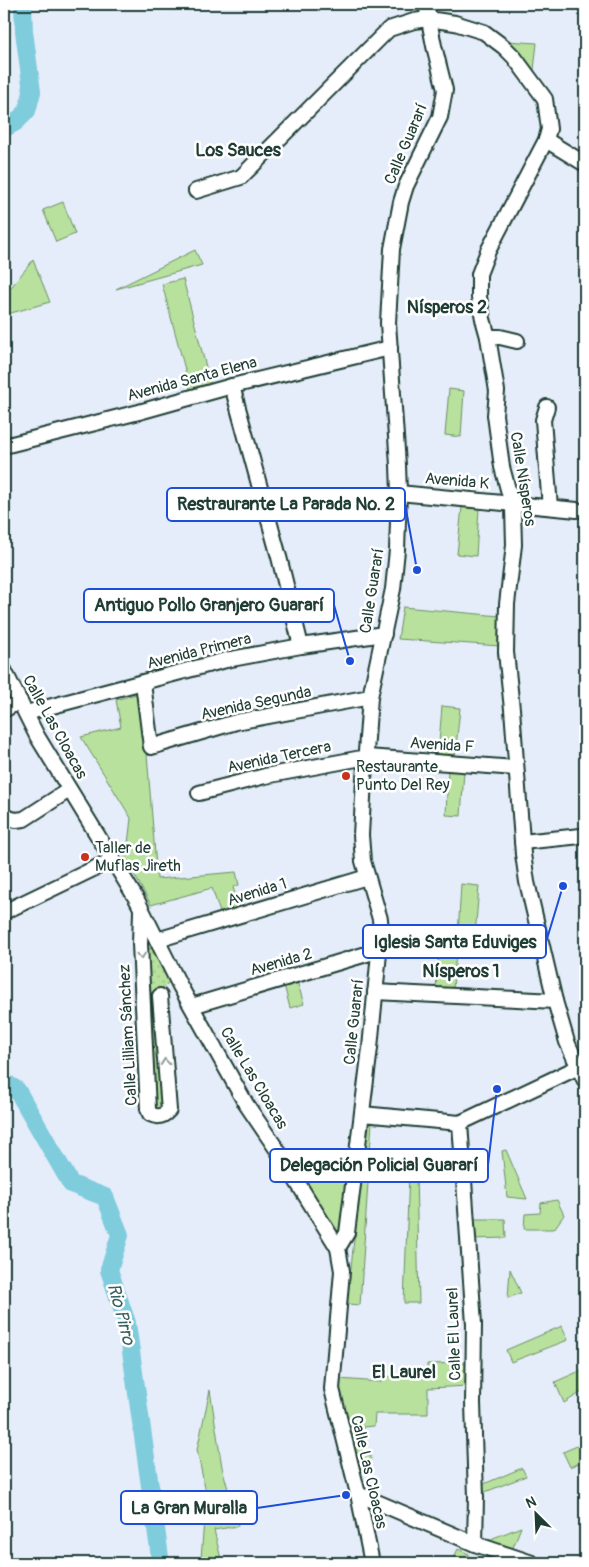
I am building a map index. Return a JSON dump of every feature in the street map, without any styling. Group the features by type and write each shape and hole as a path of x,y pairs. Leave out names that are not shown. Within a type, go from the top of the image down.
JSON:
{"street":[{"name":"Calle Guararí","path":"338,1248 347,1233 362,1114 381,932 380,919 363,861 362,835 370,697 384,634 397,550 399,493 397,432 388,323 392,248 406,186 440,117 445,90 426,4"},
{"name":"Calle Nísperos","path":"196,191 241,177 389,28 414,21 428,19 455,23 484,32 504,47 545,99 549,129 546,140 488,251 479,274 479,297 497,391 498,442 502,467 512,503 514,525 514,545 507,604 506,652 527,882 555,1001 568,1042 582,1065 585,1081"},
{"path":"546,140 585,164"},
{"path":"488,337 517,341"},
{"name":"Avenida Santa Elena","path":"4,446 232,386 390,348"},
{"path":"232,386 279,557 301,646"},
{"path":"547,407 543,420 550,507"},
{"name":"Avenida K","path":"399,493 512,503"},
{"path":"512,503 577,510"},
{"name":"Avenida Primera","path":"4,710 144,683 226,660 301,646 384,634"},
{"name":"Calle Las Cloacas","path":"4,670 37,736 141,908 180,986 246,1104 278,1151 338,1248 342,1271 332,1389 358,1494 372,1563"},
{"name":"Avenida Segunda","path":"144,683 151,748 236,722 370,697"},
{"name":"Avenida F","path":"367,757 516,768"},
{"name":"Avenida Tercera","path":"199,793 265,776 367,757"},
{"path":"4,817 16,820 24,819 69,790"},
{"path":"522,842 581,836"},
{"path":"4,912 112,860"},
{"name":"Avenida 1","path":"156,940 367,877"},
{"name":"Calle Lilliam Sánchez","path":"141,908 140,944 148,1109 150,1114 157,1117 162,1116 169,1110 160,996"},
{"name":"Avenida 2","path":"192,1006 380,950"},
{"path":"143,1003 180,986"},
{"path":"375,992 555,1001"},
{"path":"362,1114 460,1123 582,1065"},
{"name":"Calle El Laurel","path":"460,1123 474,1324 475,1544"},
{"path":"358,1494 475,1544 532,1563"}],"green space":[{"path":"506,41 537,43 534,70"},
{"path":"63,202 75,234 56,242 43,210"},
{"path":"195,250 202,265 116,289"},
{"path":"33,260 50,302 4,315 4,296"},
{"path":"183,279 211,386 191,392 162,284"},
{"path":"449,389 464,391 461,437 445,435"},
{"path":"462,507 479,509 476,556 457,554"},
{"path":"403,607 500,616 500,646 398,639"},
{"path":"142,692 157,879 236,872 239,885 233,887 240,911 221,916 212,888 151,905 120,849 128,844 131,818 81,737 121,727 116,700"},
{"path":"442,706 460,708 455,757 438,755"},
{"path":"448,769 464,771 461,816 446,815"},
{"path":"461,884 479,886 475,936 458,935"},
{"path":"440,938 457,940 453,989 436,988"},
{"path":"149,948 155,950 170,979 163,987 147,995 146,950"},
{"path":"297,981 304,1004 290,1008 284,985"},
{"path":"158,1002 165,1108 154,1112 147,1004"},
{"path":"367,1121 372,1122 360,1305 347,1304"},
{"path":"506,1150 527,1199 507,1197 502,1151"},
{"path":"350,1156 344,1231 337,1237 297,1171"},
{"path":"409,1172 416,1173 419,1303 404,1303"},
{"path":"557,1200 564,1215 554,1229 524,1229 525,1214 540,1213 541,1203"},
{"path":"470,1219 505,1219 506,1238 471,1239"},
{"path":"510,1269 521,1293 508,1298"},
{"path":"562,1326 568,1340 511,1362 506,1350"},
{"path":"469,1363 469,1386 428,1388 428,1414 375,1414 374,1426 363,1427 363,1454 371,1455 370,1471 357,1472 338,1394 338,1379 382,1382 383,1377 427,1374 427,1364"},
{"path":"582,1370 585,1378 585,1390 564,1403 555,1382"},
{"path":"210,1390 222,1467 238,1526 214,1530 221,1559 201,1559 206,1493 197,1450"},
{"path":"584,1443 585,1460 570,1467 563,1452"},
{"path":"522,1468 526,1476 480,1494 479,1486"},
{"path":"521,1527 512,1550 483,1542"},
{"path":"458,1549 469,1554 467,1563 451,1563"}],"waterway":[{"name":"Rio Pirro","path":"5,128 16,122 27,111 32,92 24,31 23,4"},
{"name":"Rio Pirro","path":"4,1082 17,1090 71,1184 105,1197 120,1235 109,1270 127,1323 160,1557 158,1563"}],"place":[{"name":"Restraurante La Parada No. 2","path":"417,570"},
{"name":"Antiguo Pollo Granjero Guararí","path":"350,661"},
{"name":"Restaurante Punto Del Rey","path":"346,776"},
{"name":"Taller de Muflas Jireth","path":"85,857"},
{"name":"Iglesia Santa Eduviges","path":"563,886"},
{"name":"Delegación Policial Guararí","path":"497,1089"},
{"name":"La Gran Muralla","path":"346,1495"}],"district":[{"name":"Los Sauces","path":"238,150"},
{"name":"Nísperos 2","path":"447,307"},
{"name":"Nísperos 1","path":"461,971"},
{"name":"El Laurel","path":"404,1372"}]}
